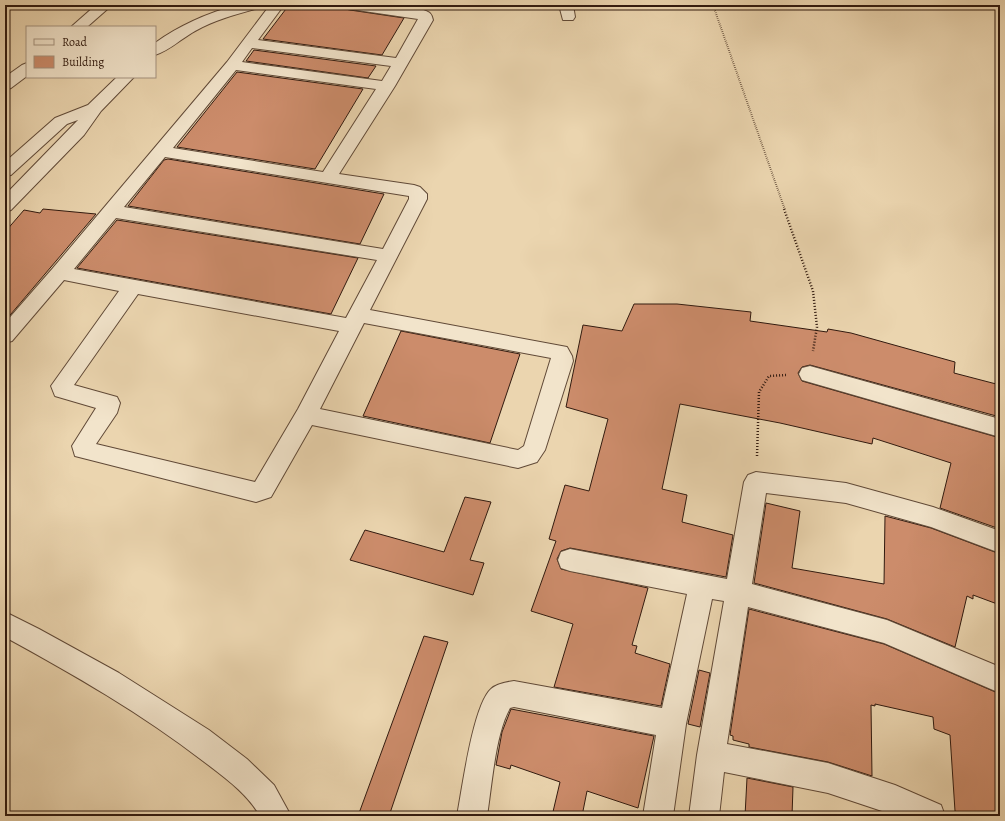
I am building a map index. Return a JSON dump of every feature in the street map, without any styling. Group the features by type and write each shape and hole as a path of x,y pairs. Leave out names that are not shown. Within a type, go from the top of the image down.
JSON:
{"street":[{"path":"79,26 105,5"},
{"path":"209,5 235,10"},
{"path":"156,49 194,26 235,10 254,5"},
{"path":"5,336 60,273 232,64 277,5"},
{"path":"328,178 387,86 425,23 425,16 420,14 350,5"},
{"path":"248,43 401,63"},
{"path":"232,64 387,86"},
{"path":"5,85 26,69"},
{"path":"5,206 78,131 94,108 125,78"},
{"path":"5,170 61,121 94,108"},
{"path":"133,286 62,386 63,390 68,392 109,403 109,407 82,448 85,451 259,492 265,488 306,415 353,320 416,204 418,194 414,191 406,189 159,151"},
{"path":"110,211 389,256"},
{"path":"60,273 133,286 560,352 562,356 562,361 534,450 531,455 525,458 518,459 306,415"},
{"path":"810,374 1000,428"},
{"path":"704,816 711,755 756,482 846,493 933,517 1000,542"},
{"path":"570,560 737,592 887,632 1000,680"},
{"path":"658,816 672,724 702,585"},
{"path":"5,624 110,682 210,747 258,788 276,816"},
{"path":"472,816 488,728 500,700 506,696 514,694 672,724"},
{"path":"711,755 828,778 895,800 930,816"}],"path":[{"path":"713,5 814,291 817,327 810,374 769,376 759,392 756,482"}],"building":[{"path":"289,5 335,5 342,6 345,9 350,10 404,18 382,55 263,39"},
{"path":"254,50 376,66 368,78 246,61"},
{"path":"237,72 363,89 315,169 177,147"},
{"path":"168,159 384,194 360,244 128,206 164,160"},
{"path":"43,209 96,214 5,321 5,232 24,210 40,213"},
{"path":"117,220 358,258 331,314 77,268"},
{"path":"634,304 677,304 751,312 750,321 827,332 828,329 851,333 955,362 954,373 1000,385 1000,417 810,365 802,367 798,373 802,381 1000,438 1000,529 940,508 951,463 873,438 872,444 780,423 680,404 662,489 687,495 682,522 733,535 726,577 570,548 561,551 557,559 561,569 648,588 632,645 637,646 635,653 670,664 661,706 554,687 573,624 531,611 556,541 549,539 565,485 589,491 608,419 566,407 583,325 622,331"},
{"path":"401,331 520,354 490,443 363,416"},
{"path":"465,497 491,502 470,560 484,563 473,595 350,560 365,530 444,552"},
{"path":"766,503 800,511 792,568 884,584 885,516 931,528 1000,554 1000,605 973,595 973,599 967,596 955,647 887,619 754,583"},
{"path":"749,609 884,644 1000,694 1000,816 965,816 955,811 950,735 934,729 933,717 875,704 875,706 871,705 872,776 828,762 749,747 749,744 733,740 733,736 730,735"},
{"path":"424,636 448,642 389,816 358,816"},
{"path":"699,670 710,673 700,727 688,724"},
{"path":"511,709 654,736 638,808 587,791 582,816 552,816 560,782 511,765 510,769 496,765 502,732"},
{"path":"747,778 793,787 792,816 745,816"}]}
